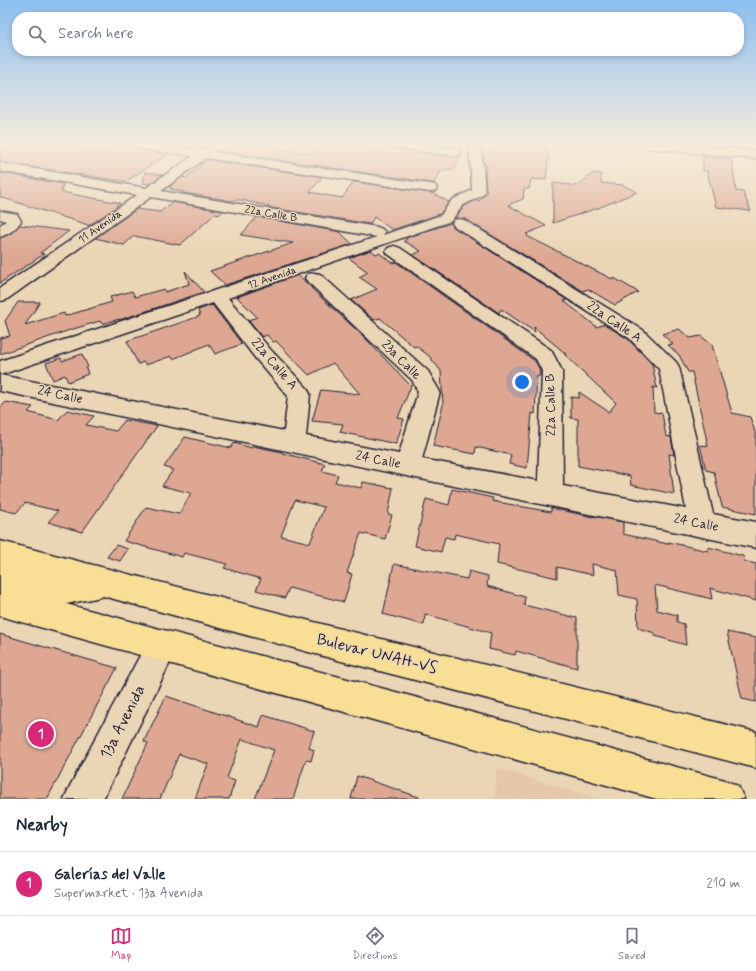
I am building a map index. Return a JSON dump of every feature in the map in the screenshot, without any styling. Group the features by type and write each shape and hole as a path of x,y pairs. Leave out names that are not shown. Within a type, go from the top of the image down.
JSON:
{"main road":[{"name":"Bulevar UNAH-VS","path":"0,554 360,650 756,750"},
{"path":"0,577 53,591 106,583"},
{"path":"0,601 725,799"}],"street":[{"name":"22a Calle B","path":"81,181 377,232"},
{"name":"11 Avenida","path":"0,296 165,181"},
{"path":"385,181 430,188"},
{"name":"12 Avenida","path":"3,372 217,296 446,218 457,203 476,194 479,189 478,181"},
{"path":"0,215 12,217 14,221 0,232"},
{"name":"22a Calle A","path":"459,223 636,334 669,368 702,524"},
{"name":"22a Calle B","path":"394,251 544,355 552,371 550,495"},
{"name":"23a Calle","path":"314,278 421,376 429,392 408,466"},
{"name":"22a Calle A","path":"217,296 263,354 299,394 294,443"},
{"name":"24 Calle","path":"3,372 294,443 756,535"},
{"name":"13a Avenida","path":"83,799 162,646"}],"shaded area":[{"path":"497,768 598,799 495,799"}],"building":[{"path":"0,181 47,181 63,184 61,192 120,203 116,206 118,206 88,226 0,197"},
{"path":"143,181 153,181 149,184 143,183"},
{"path":"176,181 319,181 310,192 342,198 354,182 432,193 449,202 440,214 391,229 374,217 370,224 267,207 268,206 241,200 233,201 183,193 184,192 170,189 172,188 169,187"},
{"path":"422,181 435,181 434,183"},
{"path":"485,181 531,181 529,189 524,189 523,199 508,205 546,226 526,234 528,235 527,236 612,279 614,278 638,292 615,305 588,289 583,291 465,219 455,218 465,206 476,200 479,201 486,193"},
{"path":"583,181 601,181 601,183 623,185 637,192 598,208 553,223 553,183 578,186"},
{"path":"710,181 735,181 736,191 743,192 751,211 716,207"},
{"path":"172,202 223,211 219,215 215,214 180,245 134,236 124,245 95,238 137,209 160,212"},
{"path":"257,217 340,232 352,244 225,285 210,271 293,243 241,235"},
{"path":"451,223 453,227 567,300 564,301 597,327 604,324 628,339 652,364 657,388 653,387 654,412 662,413 666,436 671,437 674,455 669,454 674,494 631,485 630,476 578,466 578,419 571,418 571,397 579,398 579,392 609,412 616,403 564,354 566,354 534,327 535,332 501,309 499,313 413,255 421,251 404,241 407,239 406,238"},
{"path":"20,225 69,231 40,253 44,254 0,283 0,238 10,234"},
{"path":"371,250 376,254 379,253 393,263 396,262 535,361 539,368 540,376 537,376 535,414 532,413 527,468 509,464 511,455 476,447 475,454 433,446 443,405 441,371 429,356 416,346 414,347 380,318 374,320 351,300 377,289 359,277 368,272 349,258"},
{"path":"185,271 204,292 119,320 102,324 100,321 70,330 0,354 0,338 10,336 5,321 18,302 40,302 25,325 64,313 65,316 112,302 110,297 132,291 135,297 164,289 165,292 189,284"},
{"path":"298,275 363,336 411,386 398,418 404,419 396,444 340,432 343,424 312,421 321,390 360,394 333,363 309,375 276,341 273,342 267,335 262,337 248,320 257,317 237,297"},
{"path":"212,305 242,344 215,354 209,344 173,359 171,356 146,365 144,362 138,364 127,341 200,316 198,310"},
{"path":"679,329 690,338 701,336 712,345 732,413 750,417 756,435 756,514 722,507 714,472 706,470 700,445 708,446 692,372 688,372 679,355 668,345 673,344 662,334"},
{"path":"82,354 88,367 86,368 88,374 68,382 65,375 53,380 46,363 61,358 62,361"},
{"path":"6,402 33,407 28,412 58,420 67,410 94,416 86,425 116,431 125,420 157,426 82,532 48,522 58,511 25,503 16,513 0,509 0,408"},
{"path":"185,437 231,448 234,443 252,448 253,446 282,452 325,464 322,471 338,475 335,482 361,488 363,482 393,488 388,514 392,515 385,539 361,533 347,573 352,574 344,602 289,588 285,598 256,590 261,579 224,568 227,564 184,553 182,557 124,541 146,507 179,514 191,493 162,486 173,470 164,467","holes":["295,500 324,507 310,543 281,536"]},
{"path":"452,489 493,498 492,501 551,512 551,508 623,522 623,534 708,551 708,547 743,556 744,561 756,564 756,601 710,588 712,599 655,585 657,610 677,615 677,622 684,624 686,645 655,636 655,633 638,628 637,599 619,595 617,570 592,564 593,575 557,567 557,578 497,564 499,544 455,534 454,539 445,537 441,552 415,546 426,499 449,505"},
{"path":"116,545 128,549 120,561 107,557"},
{"path":"394,564 467,579 469,571 488,576 487,586 525,597 524,605 577,618 577,668 516,651 515,655 489,649 491,633 425,614 424,625 383,614"},
{"path":"727,632 756,638 756,702 742,699"},
{"path":"0,634 117,668 47,799 0,799"},
{"path":"166,696 259,727 263,715 314,731 309,748 314,750 311,761 306,760 293,799 255,799 274,750 242,739 227,778 235,781 229,799 195,799 208,764 179,754 160,799 122,799 148,743 144,741"},
{"path":"357,776 419,797 419,799 351,799"}],"place":[{"name":"Galerías del Valle","path":"41,734"}]}
